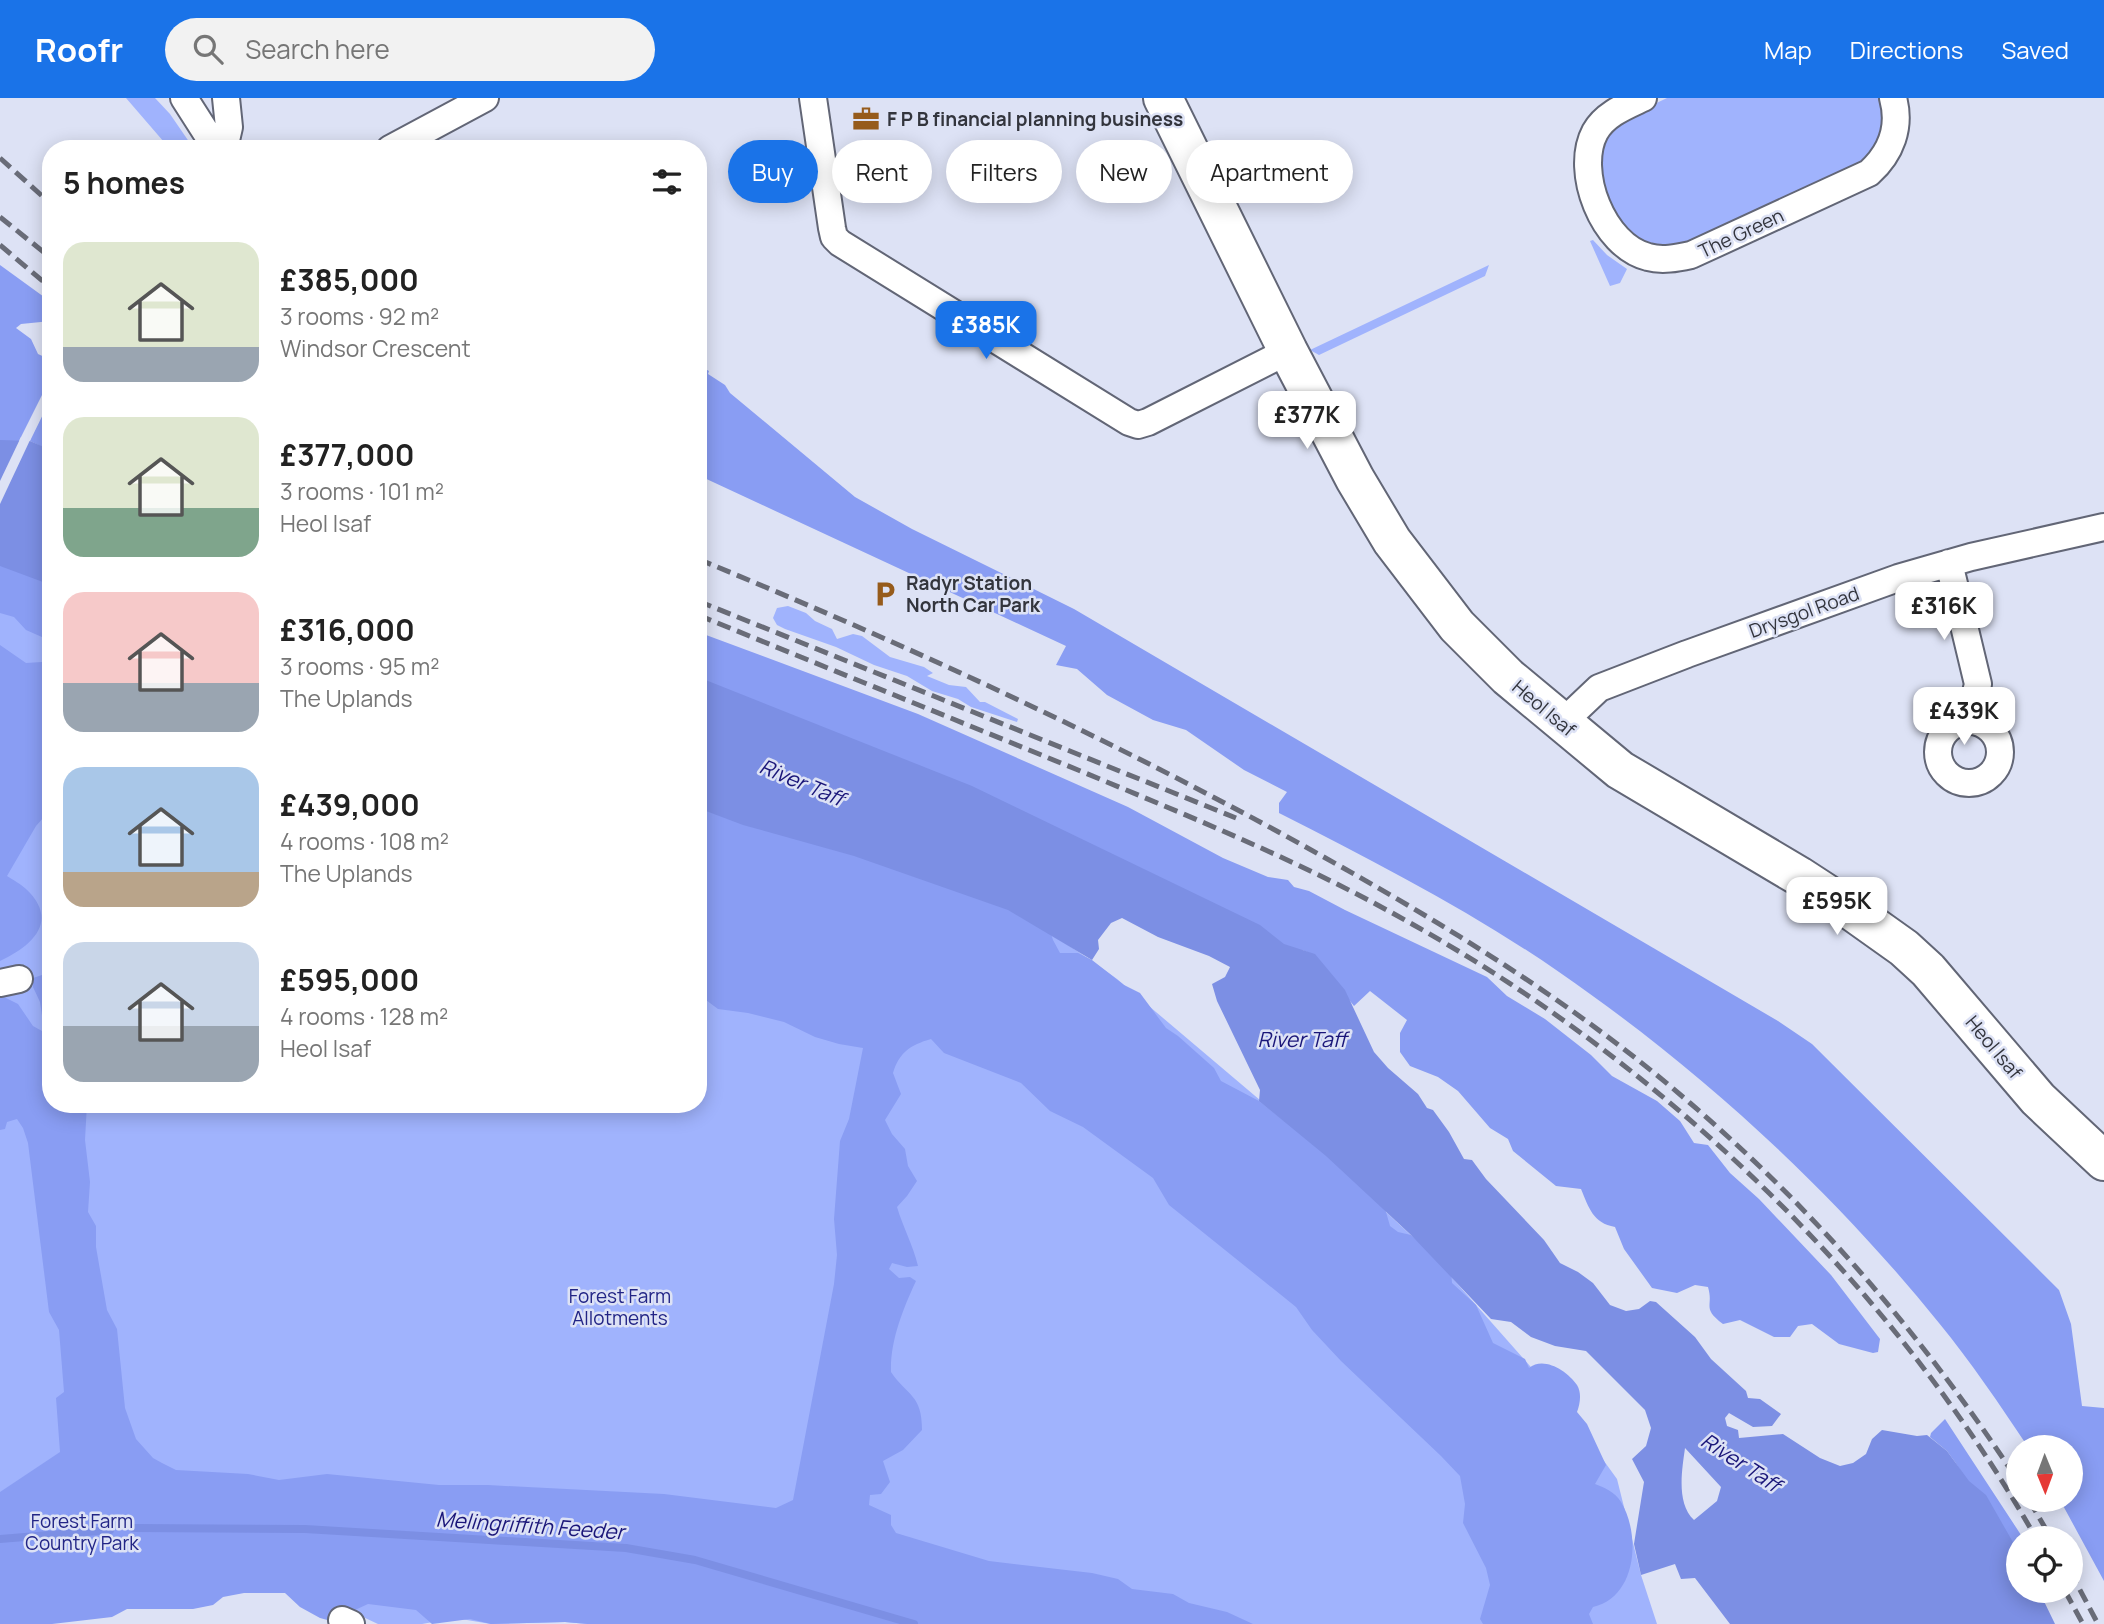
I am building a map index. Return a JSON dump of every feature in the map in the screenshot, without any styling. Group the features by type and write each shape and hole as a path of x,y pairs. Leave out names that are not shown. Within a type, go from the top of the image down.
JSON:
{"main road":[{"name":"Heol Isaf","path":"1163,98 1287,351 1371,507 1414,572 1457,626 1489,660 1561,724 1620,770 1810,884 1904,948 1928,970 2038,1100 2104,1161"}],"street":[{"path":"184,98 207,134 215,140"},
{"path":"226,98 229,127 226,140"},
{"path":"402,140 446,107 485,98"},
{"path":"813,98 832,228 840,243 1129,422 1138,425 1147,422 1287,351"},
{"name":"The Green","path":"1643,98 1604,120 1595,132 1587,163 1588,180 1599,211 1622,242 1647,257 1662,259 1691,256 1869,173 1889,150 1896,117 1893,98"},
{"name":"Drysgol Road","path":"1561,724 1588,697 1610,683 1898,578 2104,527"},
{"path":"1949,564 1978,684 1969,721"}],"green space":[{"path":"126,98 155,98 188,140 162,140"},
{"path":"1667,98 1881,98 1881,127 1870,153 1856,167 1688,246 1651,246 1631,235 1613,211 1601,185 1599,158 1608,135 1623,119"},
{"path":"1593,240 1607,255 1627,269 1620,283 1610,286 1590,241"},
{"path":"0,265 42,295 42,322 21,324 16,328 31,339 38,354 42,356 42,395 19,441 0,447"},
{"path":"1489,265 1485,276 1319,355 1310,350"},
{"path":"707,370 708,374 725,385 730,393 855,497 912,529 1074,609 1778,1021 1812,1044 2059,1290 2071,1324 2082,1406 2104,1408 2104,1581 2083,1542 2083,1526 2074,1526 2067,1512 2083,1512 2083,1435 2020,1435 1962,1353 1897,1273 1809,1179 1713,1091 1612,1010 1492,928 1279,813 1279,803 1287,792 1244,770 1186,730 1153,720 1107,695 1077,669 1056,665 1066,646 707,479"},
{"path":"42,416 42,447 30,441"},
{"path":"0,546 42,564 42,637 26,630 14,617 0,613"},
{"path":"0,566 42,582 42,1113 707,1113 707,811 1008,910 1091,960 1117,979 1326,1156 1431,1254 1560,1400 1617,1479 1641,1575 1657,1624 491,1624 455,1618 422,1624 378,1624 318,1596 286,1587 0,1624"},
{"path":"788,606 806,613 832,629 837,639 853,634 862,636 890,657 924,667 933,673 927,676 949,685 966,687 980,702 1018,719 1017,722 971,707 958,699 932,691 907,676 777,625 773,618 777,608"},
{"path":"707,635 918,714 1128,807 1223,858 1268,877 1288,880 1294,887 1309,891 1487,977 1507,996 1545,1019 1591,1055 1612,1076 1657,1101 1680,1121 1694,1143 1708,1145 1730,1173 1759,1199 1831,1275 1880,1339 1878,1352 1839,1344 1812,1324 1798,1326 1790,1337 1774,1337 1740,1320 1723,1324 1710,1310 1708,1287 1695,1285 1677,1293 1652,1288 1624,1249 1615,1227 1597,1218 1589,1208 1581,1189 1556,1186 1513,1151 1508,1139 1490,1128 1458,1091 1438,1077 1410,1066 1400,1052 1400,1033 1407,1020 1370,991 1354,1006 1312,954 1302,950 1286,960 707,692"},
{"path":"0,645 26,663 42,662 42,819 7,876 24,887 36,901 41,912 41,922 31,940 0,961"},
{"name":"Forest Farm Country Park","path":"707,796 1046,918 1060,953 1078,953 1092,960 1124,985 1140,993 1166,1028 1214,1068 1221,1081 1259,1101 1284,1121 1298,1123 1384,1205 1390,1226 1398,1232 1411,1235 1451,1271 1452,1283 1476,1305 1493,1343 1525,1359 1529,1368 1541,1364 1555,1367 1577,1385 1580,1399 1577,1412 1587,1424 1606,1465 1595,1484 1619,1499 1631,1531 1631,1563 1619,1591 1608,1601 1593,1607 1589,1614 1593,1624 1483,1624 1480,1619 1490,1585 1486,1568 1463,1523 1465,1504 1460,1476 1341,1361 1312,1330 1296,1307 1169,1205 1153,1178 1083,1127 1050,1111 1021,1083 944,1053 931,1039 911,1047 899,1060 893,1073 901,1094 885,1120 892,1134 905,1149 908,1166 917,1181 897,1207 918,1266 907,1267 892,1263 889,1269 899,1278 910,1277 916,1281 895,1337 891,1372 917,1402 922,1430 903,1450 883,1461 890,1482 881,1494 870,1495 869,1505 891,1515 891,1525 896,1533 989,1561 1092,1573 1118,1579 1132,1589 1173,1594 1189,1603 1227,1612 1253,1624 491,1624 470,1619 432,1624 416,1610 368,1604 331,1621 300,1607 285,1593 244,1593 223,1597 213,1605 193,1609 127,1609 112,1617 52,1624 0,1624 0,1492 60,1452 56,1398 64,1392 59,1330 49,1312 28,1143 17,1119 7,1122 5,1129 0,1130 0,998 4,997 18,1004 33,1026 42,1031 42,1113 86,1113 85,1140 90,1182 88,1212 96,1226 96,1247 107,1310 117,1329 125,1408 136,1439 153,1458 176,1470 248,1474 279,1480 327,1474 439,1485 664,1494 776,1508 793,1500 834,1284 837,1255 834,1219 840,1141 849,1119 863,1048 815,1037 784,1022 718,1009 707,1001"},
{"path":"42,975 42,1016 40,1002 33,987 33,978"},
{"path":"1945,1419 2015,1526 2006,1526 2006,1541 1947,1451 1930,1437"}],"water":[{"path":"0,440 30,441 42,446 42,582 0,566"},
{"name":"River Taff","path":"707,681 972,786 1260,925 1284,944 1315,954 1345,990 1374,1052 1418,1094 1427,1108 1433,1110 1464,1159 1472,1160 1486,1179 1544,1240 1560,1263 1593,1283 1610,1305 1626,1311 1639,1309 1650,1301 1656,1302 1695,1337 1711,1359 1746,1391 1748,1398 1760,1399 1781,1414 1772,1426 1753,1427 1729,1413 1725,1418 1727,1426 1738,1430 1739,1438 1783,1434 1820,1458 1840,1466 1853,1463 1866,1454 1872,1439 1882,1430 1927,1435 1947,1451 1969,1481 1986,1495 2006,1530 2006,1603 2045,1603 2055,1624 1730,1624 1695,1578 1681,1579 1675,1564 1641,1575 1634,1544 1644,1482 1632,1459 1646,1446 1651,1428 1645,1410 1586,1351 1555,1346 1531,1337 1511,1322 1491,1319 1411,1235 1326,1156 1259,1101 1260,1090 1217,1001 1212,984 1225,977 1230,967 1158,937 1122,918 1111,923 1098,940 1099,949 1092,960 1008,910 854,856 743,825 707,811","holes":["1685,1448 1721,1487 1717,1501 1694,1520 1688,1513 1682,1496"]}],"pier":[{"path":"21,437 31,438 0,504 0,481"}],"waterway":[{"name":"Melingriffith Feeder","path":"133,1528 305,1529 626,1548 695,1560 914,1624"},
{"name":"Melingriffith Feeder","path":"0,1539 110,1530"}],"railway":[{"path":"0,158 42,196"},
{"path":"0,217 42,251"},
{"path":"0,245 42,280"},
{"path":"707,563 936,662 1169,774 1370,883 1466,940 1558,1001 1647,1067 1690,1103 1737,1145 1826,1234 1908,1328 2006,1463"},
{"path":"707,605 1236,818"},
{"path":"707,619 1247,842 1372,902 1506,981 1596,1044 1683,1114 1765,1189 1842,1270 1913,1355 1978,1445 2029,1526"},
{"path":"2036,1512 2044,1526"},
{"path":"2083,1596 2098,1624"},
{"path":"2072,1603 2083,1624"}],"place":[{"name":"F P B financial planning business","path":"866,119"},
{"name":"Radyr Station North Car Park","path":"885,594"}],"park label":[{"name":"Forest Farm Allotments","path":"620,1307"}]}
